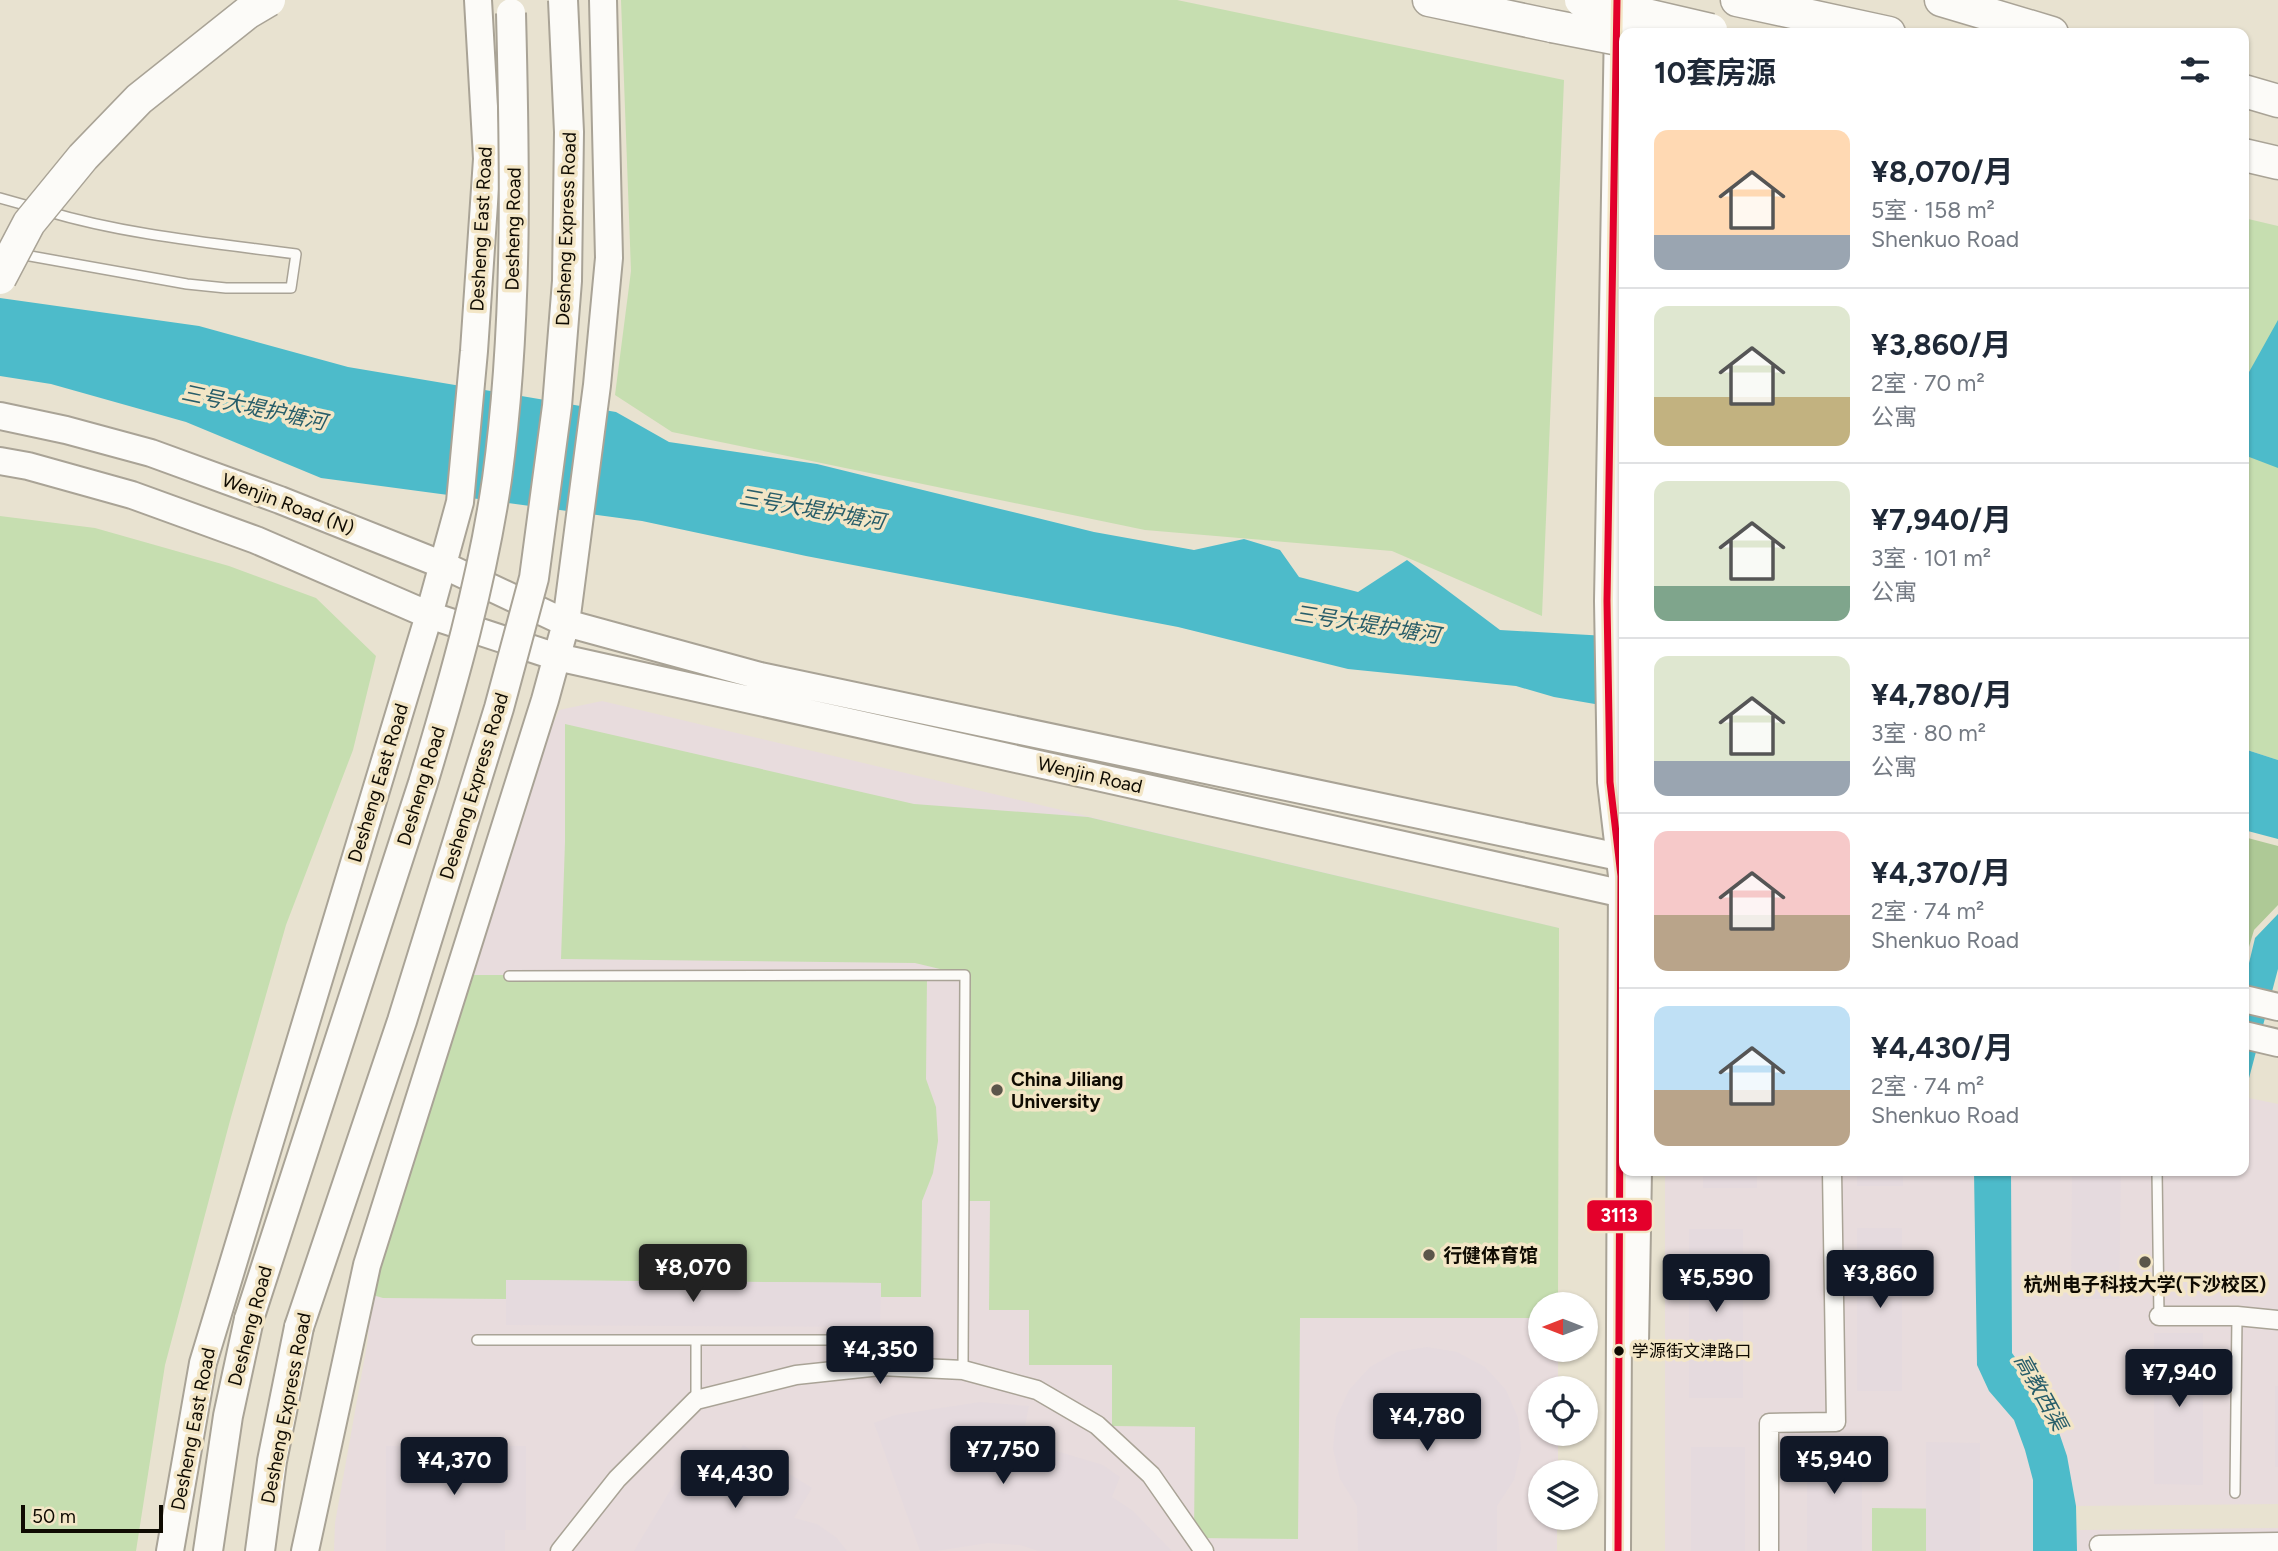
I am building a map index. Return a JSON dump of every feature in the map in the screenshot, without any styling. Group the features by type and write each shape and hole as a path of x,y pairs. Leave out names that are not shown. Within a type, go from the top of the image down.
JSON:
{"highway":[{"path":"0,278 29,223 83,158 139,99 247,13 269,0"},
{"name":"Desheng Express Road","path":"260,1551 272,1461 299,1327 402,1021 499,708 534,578 558,406 567,281 569,132 564,0"},
{"path":"1429,0 1619,39"},
{"path":"1581,0 1702,28"},
{"path":"1737,0 1866,28"},
{"path":"1941,0 2035,28"},
{"name":"Desheng Road","path":"208,1551 228,1416 249,1320 423,783 449,695 484,555 497,480 510,343 515,193 511,7"},
{"path":"2249,92 2278,101"},
{"path":"2249,110 2278,117"},
{"path":"2249,156 2278,163"},
{"path":"2249,165 2278,171"}],"main road":[{"name":"Desheng East Road","path":"170,1551 203,1363 429,615 460,502 474,351 487,159 478,0"},
{"path":"305,1551 367,1265 566,623 597,385 609,258 603,0"},
{"path":"1617,0 1607,601 1610,782 1619,843"},
{"path":"1639,0 1639,28"},
{"name":"Wenjin Road (N)","path":"0,416 66,430 151,453 280,500 443,565 566,623"},
{"path":"0,461 28,466 132,495 256,540 429,615 557,657"},
{"name":"Wenjin Road","path":"566,623 760,676 1619,857"},
{"name":"Wenjin Road","path":"557,657 1619,893"},
{"path":"2249,1000 2278,1007"},
{"path":"2249,1036 2278,1043"},
{"path":"1618,1551 1621,1176"},
{"path":"1632,1551 1639,1176"}],"street":[{"path":"1769,1551 1769,1423 1836,1422 1832,1176"},
{"path":"2159,1316 2236,1316 2278,1320"},
{"path":"560,1551 617,1479 696,1400 796,1375 880,1367 963,1370 1037,1390 1097,1425 1151,1475 1204,1551"},
{"path":"2099,1545 2235,1547 2278,1542"}],"lane":[{"path":"0,198 70,218 296,254 290,288 226,288 78,266 0,250"},
{"path":"509,976 965,975 963,1370"},
{"path":"2157,1176 2159,1316"},
{"path":"2235,1493 2236,1316"},
{"path":"477,1340 881,1340"},
{"path":"696,1341 696,1400"}],"shaded area":[{"name":"China Jiliang University","path":"602,701 1559,928 1541,1292 1528,1292 1528,1362 1558,1362 1558,1376 1528,1376 1528,1446 1558,1446 1558,1460 1528,1460 1528,1530 1557,1530 1557,1551 334,1551 335,1523 368,1339 369,1294 546,740 559,710"},
{"name":"杭州电子科技大学(下沙校区)","path":"2249,1098 2278,1104 2278,1504 2076,1506 2067,1456 2050,1406 2012,1353 2011,1176 2249,1176"},
{"path":"1665,1176 1974,1176 1977,1365 1989,1391 2014,1420 2025,1450 2033,1480 2033,1551 1665,1551"},
{"path":"2278,1528 2278,1551 2077,1551 2077,1530"}],"green space":[{"path":"621,0 1177,0 1564,80 1542,616 1392,551 1145,530 672,432 615,395 631,271"},
{"path":"2249,219 2278,226 2278,760 2249,751"},
{"path":"0,516 95,528 229,566 316,598 376,656 353,750 286,925 231,1117 165,1365 136,1551 0,1551"},
{"path":"565,724 914,804 1088,817 1559,928 1558,1292 1528,1292 1528,1318 1300,1318 1298,1539 1194,1538 1195,1427 1112,1426 1112,1365 1029,1365 1029,1310 989,1310 990,1201 964,1201 965,975 915,963 561,959"},
{"path":"2249,838 2278,846 2278,905 2254,930 2249,947"},
{"path":"472,975 927,976 926,1079 936,1107 938,1141 933,1173 922,1201 921,1297 881,1297 881,1283 506,1280 506,1299 383,1298 369,1294"},
{"path":"1872,1508 1966,1509 1965,1551 1872,1551"}],"water":[{"name":"三号大堤护塘河","path":"0,298 199,326 348,367 616,412 669,442 817,464 1094,532 1194,550 1244,539 1280,550 1299,577 1358,592 1407,560 1500,630 1619,637 1619,708 1554,697 1516,686 1348,669 1178,627 806,556 642,521 321,478 186,422 51,384 0,376"},
{"path":"2278,320 2278,468 2249,457 2249,372"},
{"path":"2249,751 2278,760 2278,839 2249,831"},
{"path":"2278,914 2278,969 2249,1078 2249,963 2255,938"},
{"path":"1974,1176 2011,1176 2012,1353 2050,1406 2067,1456 2076,1506 2077,1551 2033,1551 2033,1480 2025,1450 2014,1420 1989,1391 1977,1365"}],"building":[{"path":"1703,1176 1757,1176 1757,1188 1703,1188"},
{"path":"1857,1176 1903,1176 1903,1186 1857,1186"},
{"path":"2072,1176 2121,1176 2119,1299 2071,1299"},
{"path":"1857,1228 1902,1228 1902,1391 1857,1391"},
{"path":"1689,1229 1743,1229 1743,1398 1689,1398"},
{"path":"506,1280 881,1283 880,1327 506,1325"},
{"path":"2154,1333 2203,1333 2203,1485 2154,1484"},
{"path":"1427,1347 1457,1352 1485,1367 1506,1390 1518,1418 1521,1449 1514,1480 1497,1506 1497,1551 1358,1551 1357,1506 1340,1479 1333,1449 1336,1418 1349,1390 1370,1367 1397,1352"},
{"path":"2275,1386 2278,1386 2278,1467 2275,1467"},
{"path":"980,1402 1029,1406 1022,1441 1103,1465 1120,1477 1112,1497 1133,1511 1172,1551 1039,1551 1020,1545 988,1543 920,1551 874,1423 895,1415"},
{"path":"1807,1440 1862,1441 1862,1551 1807,1551"},
{"path":"1926,1442 1980,1443 1980,1551 1926,1551"},
{"path":"743,1445 812,1488 794,1518 817,1524 837,1538 847,1551 634,1551 695,1449 728,1469"},
{"path":"386,1446 526,1446 526,1530 505,1530 505,1551 386,1551"},
{"path":"1691,1447 1745,1447 1745,1551 1691,1551"}],"transit line":[{"name":"3113","path":"1617,0 1607,601 1610,782 1619,859"},
{"name":"3113","path":"1618,1551 1620,1176"}],"place":[{"name":"China Jiliang University","path":"997,1090"},
{"name":"行健体育馆","path":"1429,1255"},
{"name":"杭州电子科技大学(下沙校区)","path":"2145,1262"},
{"name":"学源街文津路口","path":"1619,1351"}],"water label":[{"name":"高教西渠","path":"2041,1392"}]}
